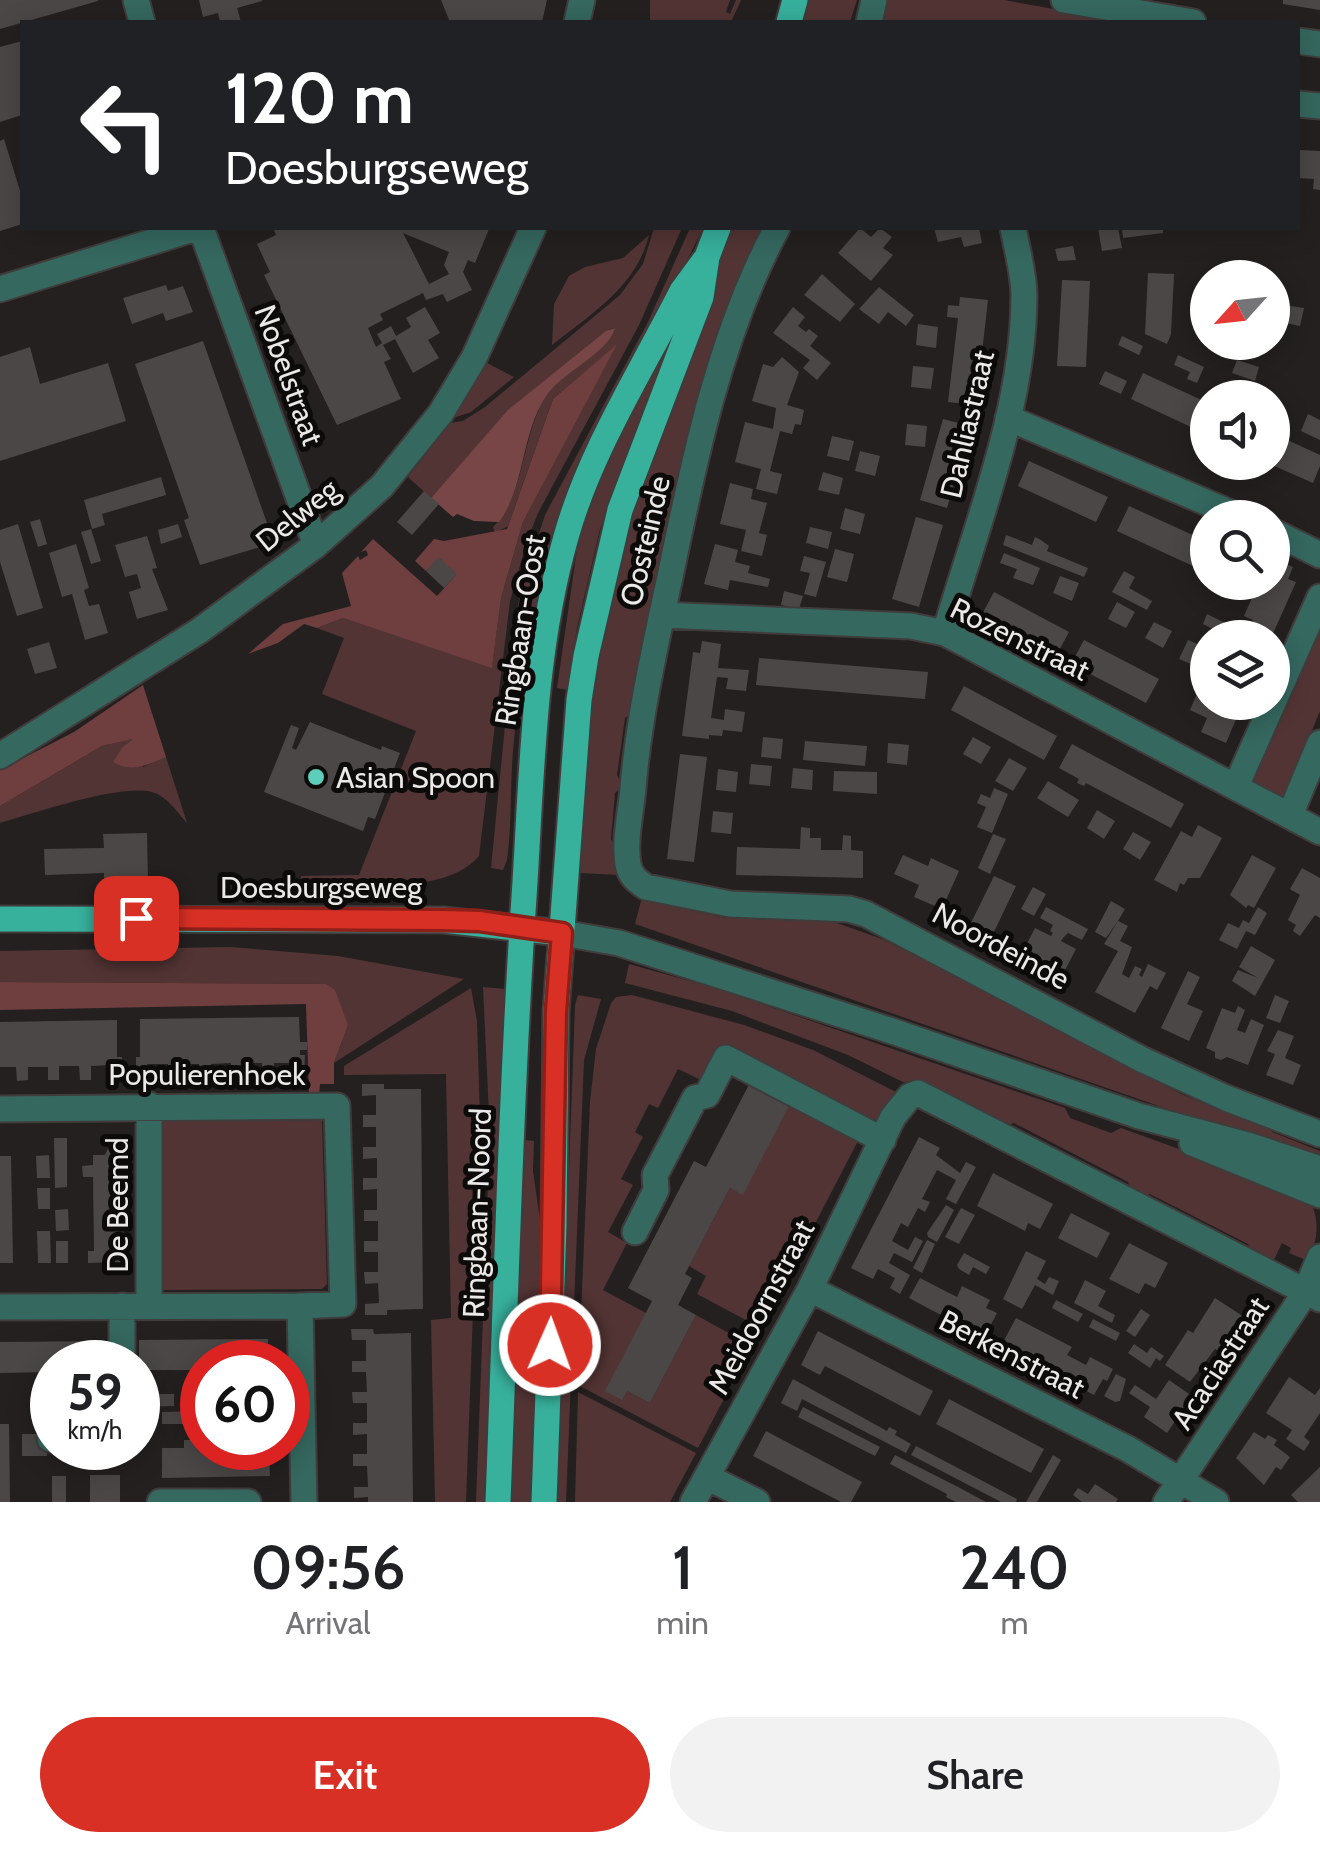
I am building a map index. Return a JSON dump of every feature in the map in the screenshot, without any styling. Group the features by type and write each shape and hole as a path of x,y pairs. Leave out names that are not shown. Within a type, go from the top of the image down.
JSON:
{"main road":[{"name":"Ringbaan-Oost","path":"562,933 575,740 586,656 620,510 701,297 707,257 717,230"},
{"name":"Ringbaan-Oost","path":"522,926 537,705 566,536 581,493 611,431 682,291 707,257"},
{"name":"Doesburgseweg","path":"0,919 443,920 562,933"},
{"name":"Ringbaan-Noord","path":"498,1502 522,926"},
{"path":"544,1502 554,1228 556,1011 562,933"}],"street":[{"path":"1064,0 1181,20"},
{"path":"0,289 192,230"},
{"name":"Nobelstraat","path":"199,230 316,545"},
{"name":"Delweg","path":"0,756 199,630 316,545 382,486 441,413 474,358 533,230"},
{"name":"Oosteinde","path":"635,880 628,866 628,848 636,749 687,495 717,385 757,266 776,230"},
{"name":"Dahliastraat","path":"945,633 1008,418 1017,372 1024,293 1013,230"},
{"path":"1008,418 1201,500"},
{"path":"1290,540 1320,554"},
{"path":"1236,786 1320,597"},
{"name":"Rozenstraat","path":"662,615 911,626 945,633 1320,832"},
{"path":"1290,815 1320,744"},
{"name":"Noordeinde","path":"635,880 646,887 730,904 849,909 866,914 1143,1060 1226,1098 1320,1134"},
{"path":"562,933 620,943 1139,1116 1320,1170"},
{"path":"635,1232 656,1190 655,1176 695,1098 707,1094 726,1058 882,1140"},
{"name":"Meidoornstraat","path":"693,1502 810,1288 893,1117 910,1096 918,1093 1312,1296"},
{"name":"De Beemd","path":"149,1106 150,1305"},
{"name":"Populierenhoek","path":"0,1109 338,1106 343,1304 300,1306"},
{"path":"1139,1116 1251,1169 1320,1195"},
{"name":"Acaciastraat","path":"1174,1491 1312,1296 1320,1257"},
{"name":"Berkenstraat","path":"810,1288 1128,1449 1174,1491 1216,1502"},
{"name":"De Beemd","path":"122,1306 122,1340"},
{"path":"300,1306 304,1502"},
{"name":"De Beemd","path":"0,1308 300,1306"},
{"path":"708,1477 757,1502"},
{"path":"160,1502 248,1502"}],"shaded area":[{"path":"650,0 730,0 726,12 730,14 736,0 741,0 732,20 650,20"},
{"path":"807,0 857,0 851,20 801,20"},
{"path":"884,0 1004,0 1115,20 878,20"},
{"path":"653,230 681,230 639,325 538,513 527,541 510,601 479,856 464,869 421,883 301,886 301,876 359,875 416,731 322,694 344,638 317,628 343,618 492,667 501,598 523,522 615,346 553,399 508,526 495,533 493,527 511,500 545,398 603,346 615,328 509,410 431,498 408,477 450,423 463,421 485,407 620,295 643,264"},
{"path":"689,230 702,230 560,521 529,634 513,751 507,860 503,870 491,868 522,586 545,515 648,322"},
{"path":"730,230 766,230 633,712 625,718 617,775 623,786 615,793 611,839 617,851 619,875 580,873 588,722 596,662 614,580 677,377"},
{"path":"649,235 634,269 611,298 552,345 554,304 569,276 585,267 623,258"},
{"path":"690,288 695,291 600,529 567,690 557,688 578,542 600,481"},
{"path":"615,328 603,346 545,398 531,428 514,493 499,522 474,521 457,514 453,517 431,498 508,410 606,331"},
{"path":"617,344 523,522 501,598 492,668 343,618 317,628 304,624 278,643 248,654 283,624 351,606 342,573 358,556 360,560 368,555 366,550 361,552 373,539 437,596 456,575 439,558 426,571 415,561 434,539 444,541 507,529 553,399"},
{"path":"487,363 514,377 471,412 453,418"},
{"path":"1320,629 1320,711 1285,797 1271,800 1258,794 1251,781 1279,720 1290,720 1290,695"},
{"path":"143,685 166,757 127,767 113,762 133,739 102,746 0,806 0,770 74,732"},
{"path":"136,738 143,767 166,757 187,823 162,797 137,791 77,801 0,823 0,806 102,746"},
{"path":"651,894 670,898 675,907 726,918 834,922 882,939 958,977 966,973 992,987 995,997 1181,1094 1241,1119 1251,1115 1268,1122 1272,1132 1320,1151 1320,1162 635,924 641,901"},
{"path":"231,947 338,956 464,979 334,1063 348,1025 326,984 0,982 0,951"},
{"path":"629,964 715,988 1065,1108 1070,1118 1111,1133 1121,1128 1212,1161 1312,1205 1316,1233 1308,1261 1289,1253 1291,1248 1282,1243 1272,1264 1251,1255 1248,1244 1150,1194 1142,1197 1131,1192 1128,1182 1014,1123 1005,1126 918,1081 903,1082 848,1055 732,1011 625,983"},
{"path":"0,982 326,984 335,990 348,1025 334,1063 334,1084 320,1084 319,1096 309,1096 306,1004 0,1010"},
{"path":"483,987 505,989 484,1502 476,1502 490,1135"},
{"path":"471,988 477,1021 480,1120 466,1502 435,1502 431,1320 451,1318 446,1074 344,1075 344,1066"},
{"path":"578,995 601,999 584,1060 566,1502 557,1502 575,1005"},
{"path":"632,995 744,1025 813,1050 896,1092 882,1120 868,1123 721,1047 703,1081 678,1069 658,1108 649,1104 635,1132 643,1137 621,1179 633,1185 608,1232 627,1243 603,1290 646,1313 627,1391 650,1403 696,1315 752,1346 698,1448 578,1385 590,1102 596,1049 611,1003 616,997"},
{"path":"791,1101 860,1137 761,1328 697,1294 706,1276 689,1266 730,1188 743,1194"},
{"path":"322,1120 327,1284 322,1289 162,1290 157,1125 164,1121"},
{"path":"525,1140 534,1141 533,1171 541,1227 531,1502 510,1502"},
{"path":"578,1392 696,1453 670,1502 575,1502"}],"building":[{"path":"0,0 98,0 20,20 0,29"},
{"path":"199,0 262,0 237,8 240,20 220,20 218,13 203,17"},
{"path":"441,0 547,0 542,20 449,20"},
{"path":"1283,0 1320,0 1320,10 1283,4"},
{"path":"20,42 20,116 0,122 0,47"},
{"path":"4,139 20,191 20,225 0,231 0,141"},
{"path":"1300,150 1320,151 1320,190 1313,189 1314,179 1300,178"},
{"path":"274,230 489,230 475,263 468,260 463,272 472,290 447,302 443,294 426,300 423,293 380,314 383,320 368,328 376,347 382,343 377,334 391,326 396,336 411,327 406,318 425,307 440,333 428,340 439,358 413,373 395,339 383,345 391,359 384,362 401,399 337,425 264,275 270,272 257,244 276,235","holes":["403,233 449,252 444,265 449,274 429,284"]},
{"path":"858,230 871,237 883,230 892,237 883,248 893,255 871,281 838,253"},
{"path":"935,230 979,230 982,243 964,247 961,237 938,242"},
{"path":"1098,230 1118,230 1122,248 1102,251"},
{"path":"1122,230 1163,230 1163,233 1123,238"},
{"path":"1073,246 1076,260 1058,261 1055,249"},
{"path":"1148,273 1174,274 1167,344 1145,334"},
{"path":"822,274 855,304 840,322 804,295"},
{"path":"1062,280 1090,281 1086,367 1057,366"},
{"path":"166,285 168,291 183,286 193,312 166,321 163,313 132,324 123,298"},
{"path":"879,287 914,315 906,326 888,312 879,324 859,309"},
{"path":"960,297 988,300 976,405 948,402 958,318 947,317 948,305 959,306"},
{"path":"1290,306 1304,308 1300,326 1290,324"},
{"path":"793,307 805,317 798,326 818,336 810,346 831,363 817,380 803,368 810,360 773,333"},
{"path":"918,324 938,327 936,348 916,345"},
{"path":"1122,336 1143,346 1139,355 1118,345"},
{"path":"203,341 274,543 200,565 184,520 189,518 135,364"},
{"path":"30,347 40,384 108,363 126,421 0,461 0,357"},
{"path":"1178,355 1204,367 1198,380 1190,380 1187,379 1190,372 1174,365"},
{"path":"782,357 799,372 787,405 804,410 801,425 795,424 792,434 780,431 770,471 782,474 777,494 756,489 761,469 735,462 745,422 773,429 776,408 752,401 763,364 773,367"},
{"path":"1237,360 1259,367 1255,380 1232,373"},
{"path":"913,366 934,368 931,389 911,387"},
{"path":"1105,371 1127,381 1121,394 1099,384"},
{"path":"1143,373 1190,395 1190,427 1131,399"},
{"path":"1308,414 1320,420 1320,440 1301,431"},
{"path":"943,419 970,426 947,508 920,500"},
{"path":"907,424 927,426 925,447 905,445"},
{"path":"832,436 854,441 849,461 827,456"},
{"path":"1290,441 1320,455 1313,483 1290,473"},
{"path":"860,451 880,456 875,476 855,471"},
{"path":"1029,461 1108,497 1096,522 1018,486"},
{"path":"823,472 843,478 839,495 818,490"},
{"path":"161,477 166,495 102,514 105,525 92,529 84,500"},
{"path":"730,483 753,489 751,499 767,503 759,533 767,535 762,556 741,551 746,530 720,524"},
{"path":"424,491 439,504 412,535 397,522"},
{"path":"1129,506 1190,534 1190,565 1117,531"},
{"path":"845,508 865,514 860,534 840,529"},
{"path":"916,517 943,525 919,607 892,599"},
{"path":"40,519 47,544 38,547 30,522"},
{"path":"18,524 43,608 17,616 0,562 0,530"},
{"path":"178,524 182,537 161,544 158,530"},
{"path":"810,527 832,532 828,549 806,543"},
{"path":"91,529 101,561 91,564 81,532"},
{"path":"1006,535 1032,545 1035,537 1041,540 1049,546 1047,551 1088,568 1084,577 1003,545"},
{"path":"147,536 157,568 152,569 168,610 137,619 129,592 141,588 137,574 125,577 115,545"},
{"path":"76,544 89,588 84,590 89,606 99,604 108,633 85,640 72,594 62,597 49,553"},
{"path":"715,544 738,550 735,562 750,566 748,573 770,579 768,587 730,580 728,590 704,584"},
{"path":"835,549 854,554 847,582 827,577"},
{"path":"1004,553 1040,568 1033,585 1013,578 1017,569 1000,563"},
{"path":"804,556 826,562 816,597 804,594 810,573 800,571"},
{"path":"438,557 457,574 444,588 426,571"},
{"path":"1124,571 1135,577 1129,588 1152,601 1147,610 1112,592"},
{"path":"1060,576 1079,583 1072,601 1053,593"},
{"path":"784,591 803,596 799,609 781,605"},
{"path":"994,592 1069,632 1056,656 981,616"},
{"path":"1251,600 1288,600 1279,620 1244,616"},
{"path":"1117,602 1135,612 1126,628 1108,619"},
{"path":"1154,622 1172,631 1163,648 1145,638"},
{"path":"1084,640 1159,679 1146,703 1071,664"},
{"path":"1188,640 1190,641 1190,664 1179,659"},
{"path":"702,641 721,644 718,668 749,670 746,691 726,689 728,678 717,677 711,718 724,720 725,709 745,712 742,732 723,730 722,736 709,735 709,739 682,736 693,652 700,653"},
{"path":"49,642 57,668 35,674 27,649"},
{"path":"759,658 928,672 925,699 756,685"},
{"path":"964,686 1057,736 1044,760 951,710"},
{"path":"1206,720 1236,720 1226,743 1201,732"},
{"path":"310,722 381,750 382,746 400,753 375,819 368,817 363,831 264,792 291,725 299,728 292,748 296,750"},
{"path":"763,737 783,739 781,759 761,757"},
{"path":"973,737 991,747 981,764 963,754"},
{"path":"805,741 867,746 865,766 803,760"},
{"path":"888,743 909,745 907,765 887,763"},
{"path":"1072,744 1184,804 1171,828 1086,783 1077,783 1079,779 1059,768"},
{"path":"680,754 707,757 694,862 667,859"},
{"path":"1009,758 1027,768 1013,791 995,781"},
{"path":"751,764 772,766 770,786 749,784"},
{"path":"793,768 813,770 812,790 791,788"},
{"path":"718,769 738,772 736,792 716,790"},
{"path":"834,771 877,772 877,794 833,791"},
{"path":"1048,781 1079,800 1068,817 1037,798"},
{"path":"994,788 1008,794 992,833 977,827 986,807 977,803 981,794 990,798"},
{"path":"1097,810 1115,821 1104,839 1087,828"},
{"path":"713,811 733,813 731,834 711,832"},
{"path":"1198,825 1222,838 1200,878 1188,878 1184,885 1180,883 1177,892 1154,880 1181,831 1192,837"},
{"path":"801,827 810,828 810,838 821,838 821,850 842,850 843,835 851,836 851,850 863,851 863,878 736,875 737,847 800,849"},
{"path":"1133,832 1151,842 1140,860 1123,849"},
{"path":"147,833 148,883 104,884 104,873 45,875 44,849 104,848 103,834"},
{"path":"993,834 1006,839 990,874 978,868"},
{"path":"903,855 928,866 931,858 959,871 942,909 914,897 919,885 894,874"},
{"path":"1252,855 1276,868 1254,908 1246,908 1230,895"},
{"path":"1302,868 1320,878 1320,918 1315,915 1300,936 1293,931 1296,925 1288,920 1300,895 1290,889"},
{"path":"994,876 1016,886 992,936 970,925"},
{"path":"1033,887 1046,894 1034,916 1021,909"},
{"path":"1111,901 1125,909 1106,938 1095,932"},
{"path":"1046,907 1088,929 1082,940 1068,933 1061,941 1076,949 1063,974 1022,953 1035,928 1051,936 1053,933 1053,925 1040,918"},
{"path":"1258,907 1267,913 1255,935 1246,931 1237,949 1219,940 1228,923 1239,928 1243,920 1249,923"},
{"path":"1118,921 1128,926 1120,941 1132,947 1122,974 1129,978 1135,966 1142,969 1142,977 1148,964 1166,973 1157,990 1150,986 1135,1013 1095,992 1118,951 1104,944"},
{"path":"1251,946 1275,960 1255,996 1232,981 1238,970 1258,978 1239,967"},
{"path":"1188,971 1200,977 1187,1004 1203,1011 1189,1041 1161,1028"},
{"path":"1275,995 1289,1001 1280,1023 1266,1018"},
{"path":"1238,1006 1245,1010 1237,1030 1245,1033 1251,1019 1264,1025 1248,1065 1227,1057 1215,1058 1215,1052 1206,1048 1222,1008 1235,1013"},
{"path":"299,1017 300,1042 307,1042 307,1050 300,1050 300,1055 305,1055 304,1076 293,1076 293,1063 274,1063 274,1076 262,1076 262,1063 242,1063 242,1077 231,1077 231,1063 211,1064 211,1077 199,1077 199,1064 179,1064 179,1078 168,1078 168,1064 147,1064 147,1078 136,1079 140,1019"},
{"path":"117,1020 117,1057 122,1057 122,1079 111,1079 111,1065 91,1066 91,1080 80,1080 79,1066 59,1066 59,1080 48,1080 48,1067 28,1067 28,1080 17,1081 16,1067 0,1067 0,1022"},
{"path":"1278,1030 1294,1036 1285,1058 1301,1065 1293,1085 1266,1075 1275,1054 1267,1051"},
{"path":"753,1077 770,1086 765,1094 789,1106 743,1195 730,1188 685,1274 692,1278 678,1305 696,1315 650,1403 627,1391 622,1400 605,1391 652,1301 628,1288 694,1161 706,1167"},
{"path":"362,1084 384,1084 384,1089 421,1089 423,1309 365,1315 365,1304 379,1303 378,1283 365,1284 364,1272 378,1272 378,1252 364,1252 364,1241 378,1241 378,1221 364,1221 364,1210 377,1210 377,1189 363,1190 363,1178 377,1178 377,1158 363,1159 363,1147 376,1147 376,1127 363,1127 363,1115 376,1115 376,1095 362,1096"},
{"path":"919,1137 940,1148 936,1155 960,1173 966,1162 976,1167 956,1204 946,1199 956,1180 937,1170 922,1199 930,1202 925,1212 918,1208 908,1227 901,1223 892,1241 908,1250 915,1237 923,1241 912,1262 894,1253 889,1263 910,1275 900,1294 890,1288 895,1278 878,1269 873,1279 851,1268"},
{"path":"54,1138 67,1138 67,1187 55,1188"},
{"path":"108,1148 117,1148 123,1155 124,1262 88,1263 88,1251 94,1251 93,1177 83,1177 82,1166 93,1165 93,1155 105,1155"},
{"path":"49,1155 50,1178 37,1178 36,1156"},
{"path":"0,1156 11,1156 13,1263 0,1263"},
{"path":"993,1173 1053,1204 1040,1229 1028,1223 1025,1231 977,1206"},
{"path":"37,1188 50,1188 50,1209 38,1209"},
{"path":"946,1205 954,1210 937,1242 927,1233"},
{"path":"961,1208 975,1215 959,1244 945,1237"},
{"path":"68,1209 69,1230 56,1231 55,1210"},
{"path":"1071,1213 1110,1233 1097,1258 1058,1238"},
{"path":"37,1231 50,1231 51,1263 38,1263"},
{"path":"927,1240 935,1244 922,1273 913,1268"},
{"path":"56,1241 68,1241 68,1263 56,1263"},
{"path":"1129,1243 1168,1263 1155,1288 1145,1283 1139,1294 1109,1279"},
{"path":"1026,1251 1046,1261 1037,1279 1045,1284 1049,1277 1059,1281 1053,1295 1035,1285 1022,1309 1003,1299"},
{"path":"964,1253 990,1267 986,1274 973,1267 969,1275 959,1269 957,1265"},
{"path":"920,1278 957,1297 962,1286 990,1300 986,1308 997,1313 984,1338 909,1298"},
{"path":"1085,1280 1106,1291 1098,1306 1115,1315 1112,1323 1074,1303"},
{"path":"1215,1298 1244,1317 1220,1352 1215,1349 1190,1382 1165,1365 1188,1330 1193,1333"},
{"path":"1056,1300 1083,1314 1078,1322 1052,1308"},
{"path":"1141,1309 1150,1315 1135,1337 1126,1331"},
{"path":"1016,1318 1072,1347 1067,1355 1086,1365 1090,1357 1113,1369 1107,1381 1103,1379 1094,1395 1001,1346"},
{"path":"1093,1319 1120,1333 1116,1341 1089,1327"},
{"path":"351,1329 373,1329 374,1334 411,1333 413,1502 368,1502 368,1497 354,1498 354,1487 368,1487 367,1466 353,1466 353,1454 367,1454 367,1434 353,1435 353,1423 367,1423 367,1403 353,1403 352,1392 367,1392 366,1372 352,1372 352,1361 366,1361 366,1340 352,1340"},
{"path":"818,1331 933,1391 920,1416 825,1366 820,1375 801,1365"},
{"path":"268,1339 180,1340 180,1370 160,1370 160,1340 139,1340"},
{"path":"0,1342 30,1342 30,1372 0,1373"},
{"path":"1134,1344 1147,1353 1151,1347 1164,1356 1160,1361 1156,1358 1150,1368 1128,1353"},
{"path":"1116,1374 1126,1379 1120,1401 1115,1402 1104,1396"},
{"path":"1289,1377 1315,1395 1320,1388 1320,1413 1304,1437 1310,1442 1304,1451 1286,1439 1292,1430 1266,1413"},
{"path":"793,1379 887,1431 889,1427 897,1431 895,1435 911,1444 906,1453 802,1399 797,1411 781,1403"},
{"path":"1169,1380 1192,1396 1167,1433 1144,1417 1150,1407 1129,1393 1135,1385 1156,1399"},
{"path":"160,1394 174,1394 174,1406 160,1406"},
{"path":"949,1399 1044,1449 1031,1473 936,1424"},
{"path":"803,1407 880,1447 875,1456 798,1417"},
{"path":"180,1411 180,1424 162,1424 162,1412"},
{"path":"0,1424 9,1424 10,1502 0,1502"},
{"path":"766,1431 862,1482 851,1502 841,1502 753,1456"},
{"path":"1254,1432 1277,1440 1274,1445 1290,1457 1281,1470 1276,1467 1264,1485 1236,1458"},
{"path":"22,1434 30,1434 30,1456 22,1456"},
{"path":"916,1446 1017,1499 1016,1502 1001,1502 911,1455"},
{"path":"162,1448 180,1448 180,1470 270,1470 270,1476 162,1478"},
{"path":"895,1455 986,1502 956,1502 946,1497 947,1494 890,1464"},
{"path":"1053,1455 1061,1460 1037,1502 1026,1502"},
{"path":"1320,1467 1320,1502 1298,1502 1291,1495"},
{"path":"90,1475 120,1475 120,1502 90,1502"},
{"path":"52,1476 66,1476 66,1502 52,1502"},
{"path":"1095,1484 1118,1499 1116,1502 1082,1502 1073,1495 1078,1488 1088,1494"}],"place":[{"name":"Asian Spoon","path":"316,777"}],"route":[{"path":"136,918 479,921 562,933 556,1011 550,1345"}]}
